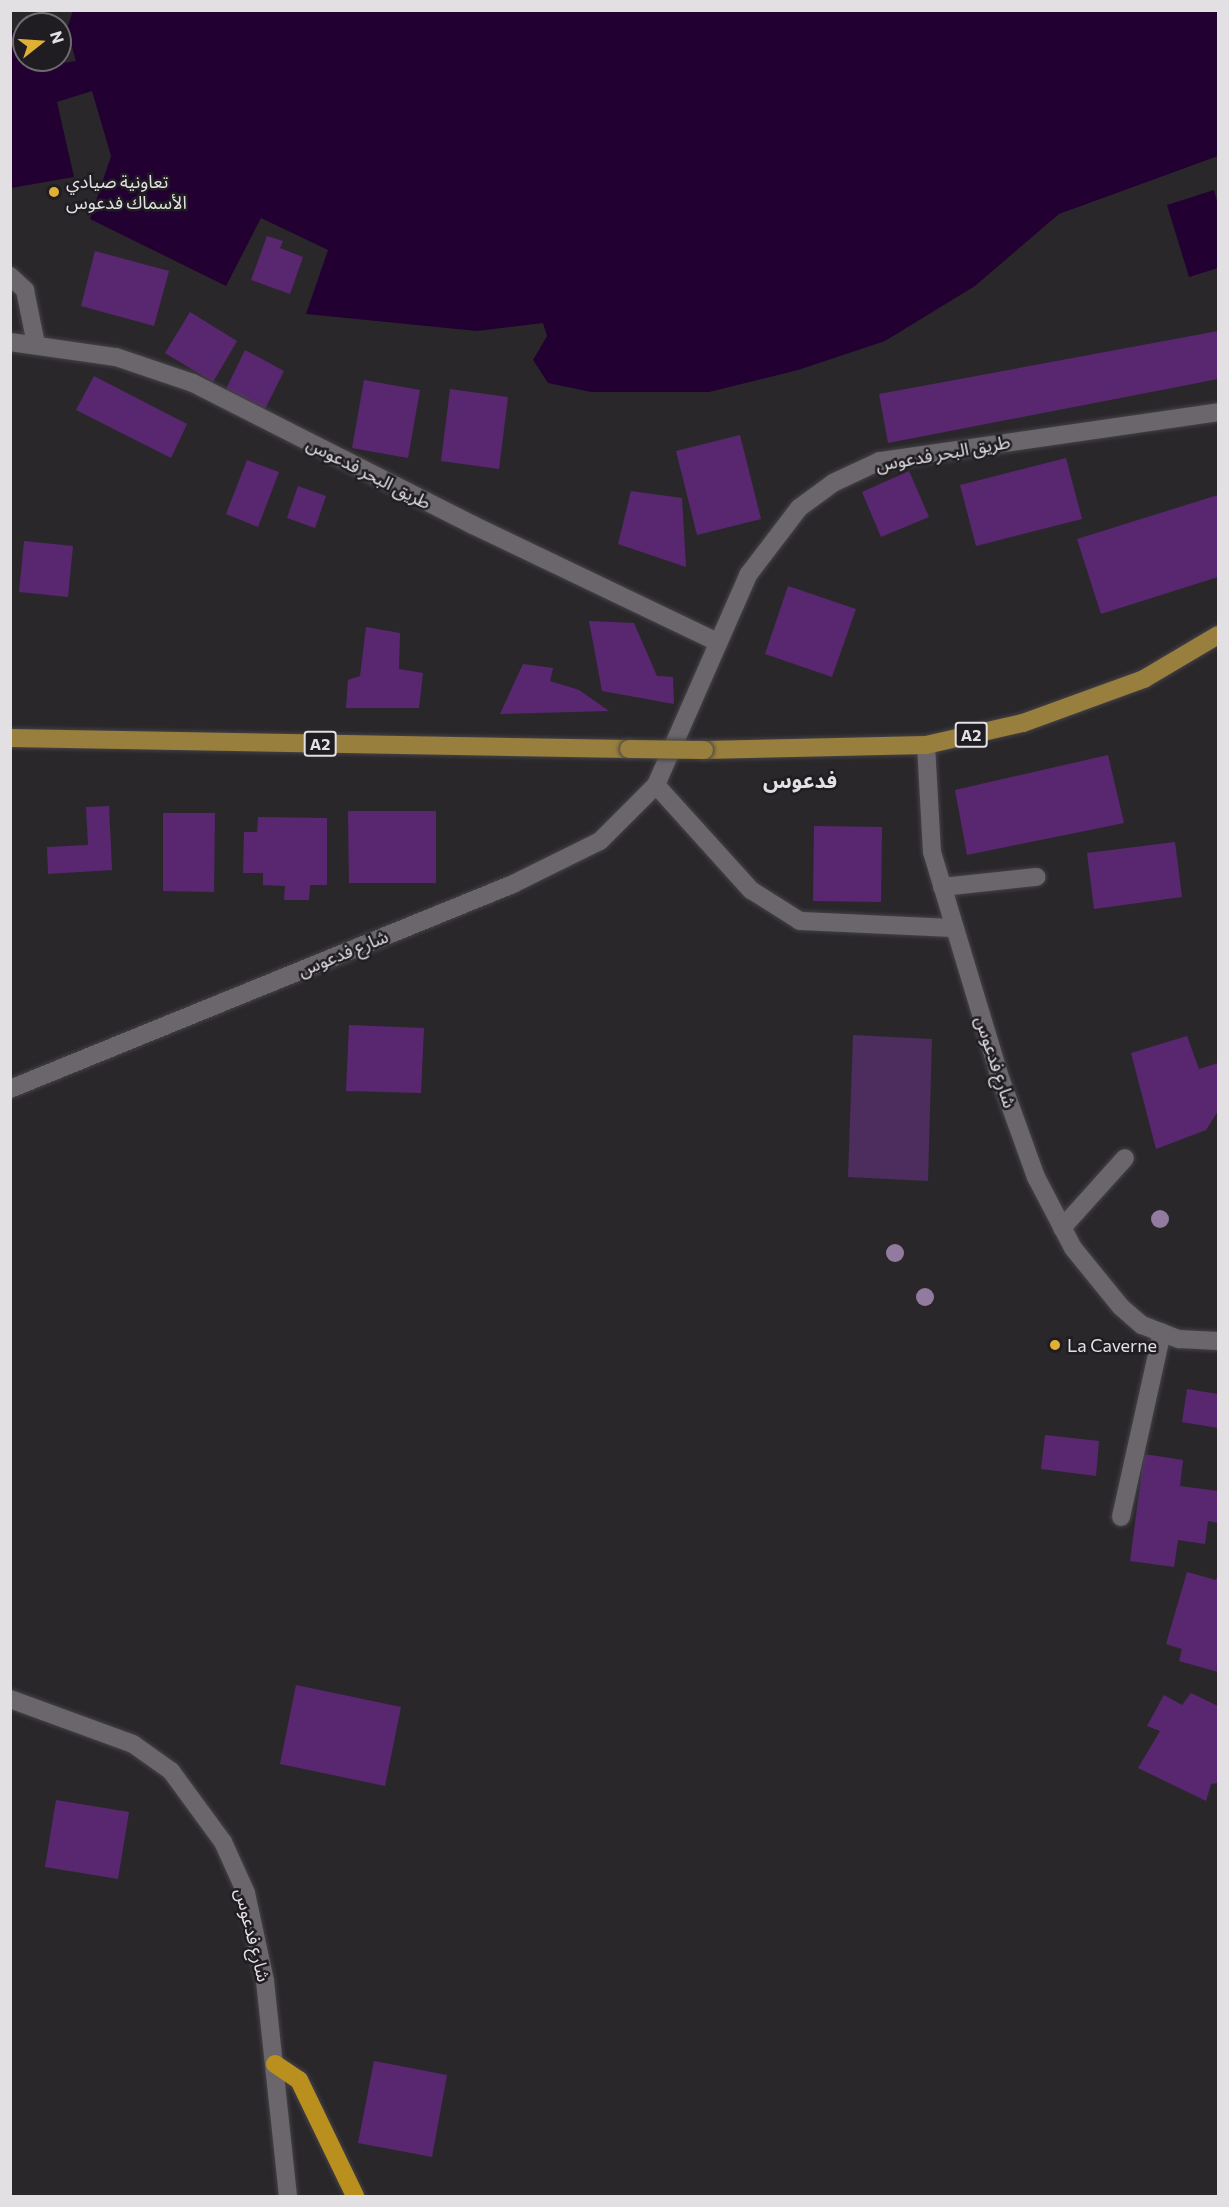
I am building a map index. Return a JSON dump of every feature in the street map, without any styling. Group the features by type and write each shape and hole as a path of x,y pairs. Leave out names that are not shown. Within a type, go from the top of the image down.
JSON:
{"highway":[{"path":"275,2064 299,2080 355,2196"}],"main road":[{"name":"A2","path":"10,738 704,750 926,745 1023,723 1144,679 1218,635"}],"street":[{"path":"10,276 25,290 36,344"},
{"name":"طريق البحر فدعوس","path":"10,342 116,357 193,383 462,520 716,641"},
{"name":"طريق البحر فدعوس","path":"656,785 716,641 748,575 799,508 834,483 880,461 1218,412"},
{"name":"شارع فدعوس","path":"926,745 932,852 954,928 1033,1167 1062,1228 1095,1279 1142,1325 1179,1339 1218,1341"},
{"path":"656,785 751,890 800,921 954,928"},
{"name":"شارع فدعوس","path":"10,1089 513,884 600,841 656,785"},
{"path":"942,887 1036,877"},
{"path":"1062,1228 1125,1158"},
{"path":"1121,1517 1162,1332"},
{"name":"شارع فدعوس","path":"10,1699 133,1744 171,1771 204,1810 246,1893 265,1981 287,2192"}],"shaded area":[{"path":"73,10 1218,11 1218,156 1059,214 975,286 885,341 798,370 709,392 591,392 548,383 533,360 547,336 543,323 477,331 306,314 328,250 261,218 226,286 90,219 111,156 92,91 57,102 74,177 11,188 11,31 12,72 72,72 72,62 76,61 72,47"},
{"path":"1214,190 1218,205 1218,268 1189,277 1167,205"},
{"path":"853,1035 932,1039 928,1181 848,1177"}],"building":[{"path":"267,236 283,241 280,248 303,257 290,294 251,280"},
{"path":"95,251 169,271 154,326 81,306"},
{"path":"190,312 237,341 213,382 165,353"},
{"path":"1218,331 1218,379 888,443 879,394"},
{"path":"245,350 284,371 265,409 226,389"},
{"path":"94,376 187,424 171,458 76,410"},
{"path":"364,380 420,390 408,458 352,448"},
{"path":"450,389 508,397 499,469 441,461"},
{"path":"740,435 761,519 697,535 676,451"},
{"path":"1066,458 1082,519 976,546 960,485"},
{"path":"247,460 279,472 258,527 226,514"},
{"path":"909,471 929,517 881,537 862,492"},
{"path":"298,486 326,496 315,528 287,518"},
{"path":"631,491 682,498 686,567 618,544"},
{"path":"1218,495 1218,577 1101,614 1077,539"},
{"path":"24,541 73,546 68,597 19,592"},
{"path":"788,586 856,609 832,677 765,654"},
{"path":"589,621 634,623 657,676 673,677 674,704 602,691"},
{"path":"366,627 400,633 399,669 423,673 419,708 346,708 348,680 360,676"},
{"path":"523,664 553,668 550,681 579,690 609,711 500,714"},
{"path":"1108,755 1124,823 967,855 955,790"},
{"path":"109,806 112,870 48,874 47,847 88,845 86,807"},
{"path":"348,811 436,811 436,883 349,883"},
{"path":"163,813 215,813 214,892 163,891"},
{"path":"258,817 327,818 327,885 310,885 309,900 284,900 285,886 263,885 263,873 243,873 244,832 257,832"},
{"path":"814,826 882,827 881,902 813,901"},
{"path":"1175,842 1182,897 1094,909 1087,853"},
{"path":"349,1025 424,1028 421,1093 346,1091"},
{"path":"1187,1036 1199,1069 1218,1063 1218,1111 1206,1130 1156,1149 1131,1053"},
{"path":"1187,1389 1218,1394 1218,1428 1182,1422"},
{"path":"1045,1435 1099,1441 1096,1476 1041,1469"},
{"path":"1144,1454 1183,1460 1180,1486 1218,1491 1218,1523 1208,1521 1205,1544 1178,1540 1174,1567 1130,1561"},
{"path":"1187,1572 1216,1580 1218,1574 1218,1672 1179,1661 1182,1649 1166,1644"},
{"path":"296,1685 401,1707 385,1786 280,1764"},
{"path":"1191,1693 1218,1706 1218,1783 1211,1784 1206,1801 1138,1768 1160,1731 1147,1726 1164,1695 1182,1705"},
{"path":"56,1800 129,1812 118,1879 45,1867"},
{"path":"374,2061 447,2075 432,2157 358,2143"}],"place":[{"name":"تعاونية صيادي الأسماك فدعوس","path":"54,192"},
{"name":"La Caverne","path":"1055,1345"}],"district":[{"name":"فدعوس","path":"800,780"}]}
